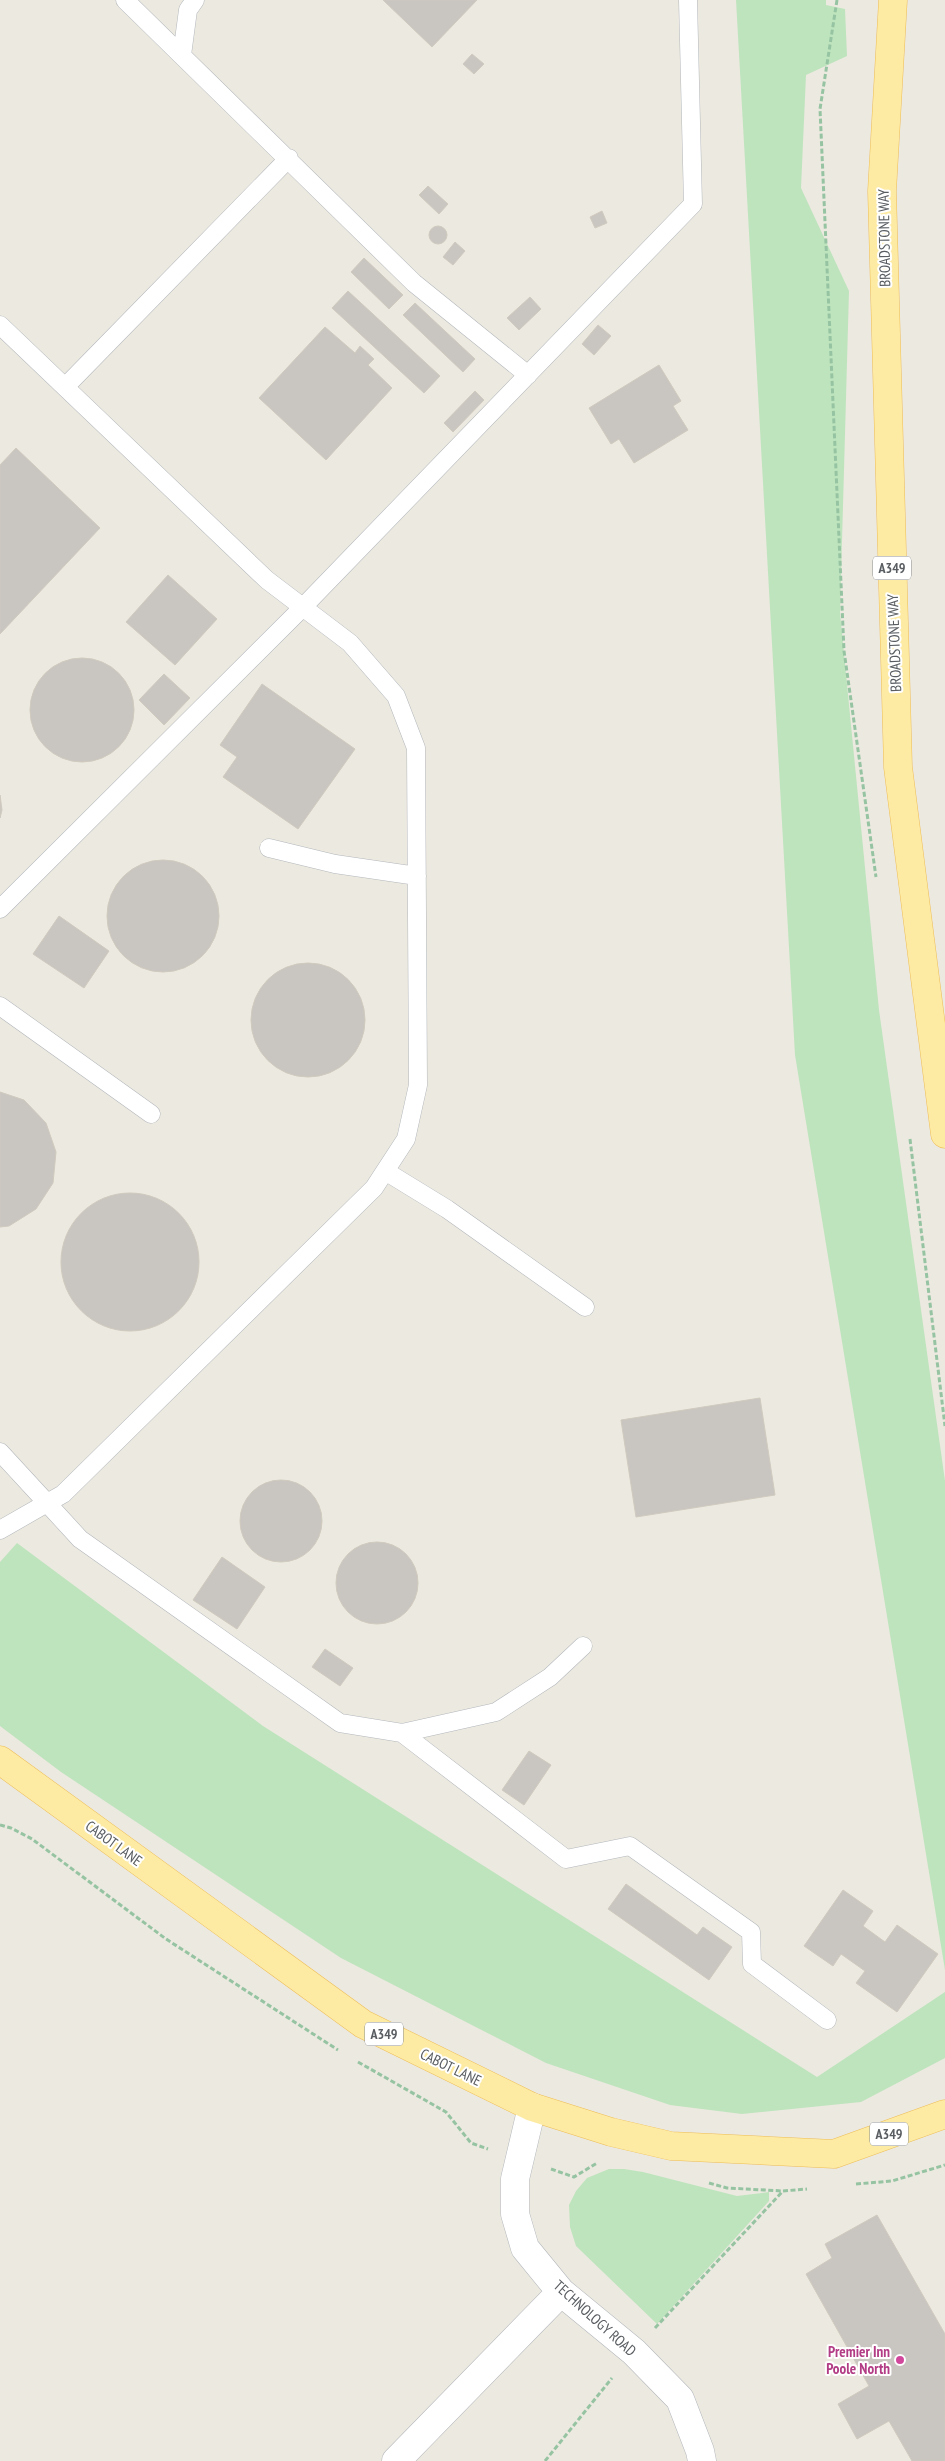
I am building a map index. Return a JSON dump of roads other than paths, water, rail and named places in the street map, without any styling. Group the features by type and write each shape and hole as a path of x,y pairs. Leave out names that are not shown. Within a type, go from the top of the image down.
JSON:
{"main road":[{"name":"BROADSTONE WAY","path":"893,0 882,191 898,767 945,1134"},
{"name":"CABOT LANE","path":"0,1760 363,2024 532,2108 611,2132 671,2146 834,2154 945,2114"}],"street":[{"name":"TECHNOLOGY ROAD","path":"532,2108 515,2179 515,2214 525,2248 561,2292 634,2352 680,2399 702,2461"},
{"path":"396,2461 561,2292"}],"lane":[{"path":"126,0 289,158 414,283 528,375"},
{"path":"182,55 188,10 195,0"},
{"path":"0,909 303,607 693,204 688,0"},
{"path":"65,387 289,158"},
{"path":"0,325 267,580 350,643 396,696 416,748 418,1085 406,1139 374,1188 63,1494 0,1530"},
{"path":"269,848 335,864 417,876"},
{"path":"0,1006 151,1114"},
{"path":"385,1171 447,1209 585,1307"},
{"path":"0,1452 80,1539 340,1723 402,1733 496,1712 550,1677 583,1646"},
{"path":"402,1733 566,1859 630,1846 751,1932 752,1964 827,2020"}],"place":[{"name":"Premier Inn Poole North","path":"900,2360"}]}
